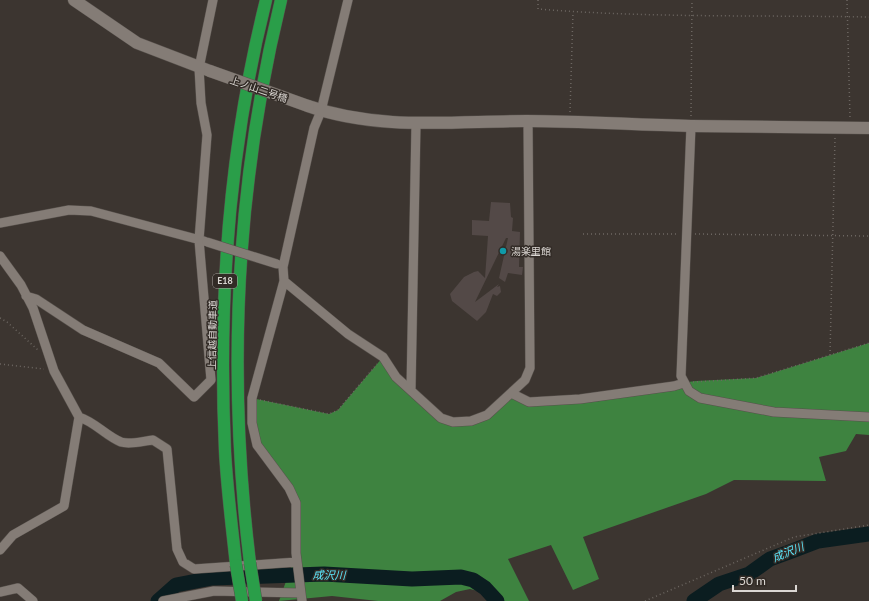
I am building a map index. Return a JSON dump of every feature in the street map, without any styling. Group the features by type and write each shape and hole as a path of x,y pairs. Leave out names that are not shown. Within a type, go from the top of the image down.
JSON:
{"highway":[{"name":"上信越自動車道","path":"242,601 236,565 225,452 223,332 230,204 237,146 246,89 266,0"},
{"name":"E18","path":"256,601 243,508 239,437 237,333 240,269 253,146 263,82 281,0"}],"street":[{"path":"26,296 36,299 83,330 159,363 194,397 212,380 203,241 207,135 201,103 213,0"},
{"path":"163,601 193,598 214,591 302,597 297,562 295,528 296,503 289,488 257,445 252,423 252,398 284,281 280,265 314,128 322,111 348,0"},
{"name":"上ノ山二号橋","path":"79,2 137,43 322,111 370,120 416,124 528,121 691,126 869,128"},
{"path":"284,281 348,334 383,357 396,377 411,389 441,418 453,422 471,421 487,415 525,380 530,368 528,121"},
{"path":"411,389 416,124"},
{"path":"691,126 688,234 681,376 684,383 689,391 700,398 774,412 869,417"},
{"path":"0,224 69,210 91,211 203,241 280,265"},
{"path":"0,256 26,296 52,359 54,371 79,417 64,506 13,535 0,550"},
{"path":"511,393 529,402 580,399 674,386 684,383"},
{"path":"79,417 87,419 121,442 134,443 153,440 167,449 177,549 183,562 194,569 297,562"},
{"path":"0,592 18,588 33,601"}],"path":[{"path":"538,0 538,9 573,12 692,16 869,17"},
{"path":"691,126 692,0"},
{"path":"847,0 846,17 850,128"},
{"path":"570,122 573,12"},
{"path":"830,356 835,128"},
{"path":"583,234 869,236"},
{"path":"0,318 7,322 44,356 52,359"},
{"path":"684,383 756,378 869,344"},
{"path":"252,398 329,414 338,410 383,357"},
{"path":"0,364 54,371"},
{"path":"645,601 794,537 869,525"}],"green space":[{"path":"869,343 869,435 856,434 846,451 819,457 826,481 734,480 706,494 583,537 599,579 573,590 551,545 508,559 529,601 498,601 486,593 470,589 456,592 440,601 378,601 332,596 279,601 296,553 296,503 259,442 252,398 329,414 338,410 383,357 441,418 471,421 511,393 530,402 696,381 756,378"}],"building":[{"name":"湯楽里館","path":"491,202 510,203 511,217 513,218 512,231 520,232 519,267 523,267 522,275 508,273 505,282 499,278 508,238 506,238 475,302 499,284 497,287 500,286 501,292 497,296 493,294 486,312 477,321 452,301 450,294 464,277 474,272 478,271 485,278 488,236 472,235 472,220 489,221"}],"waterway":[{"name":"成沢川","path":"694,601 719,584 749,574 770,559 818,541 869,534"},
{"name":"成沢川","path":"158,601 176,585 212,578 324,574 412,579 461,577 473,580 485,588 497,601"}],"place":[{"name":"湯楽里館","path":"503,251"}]}
